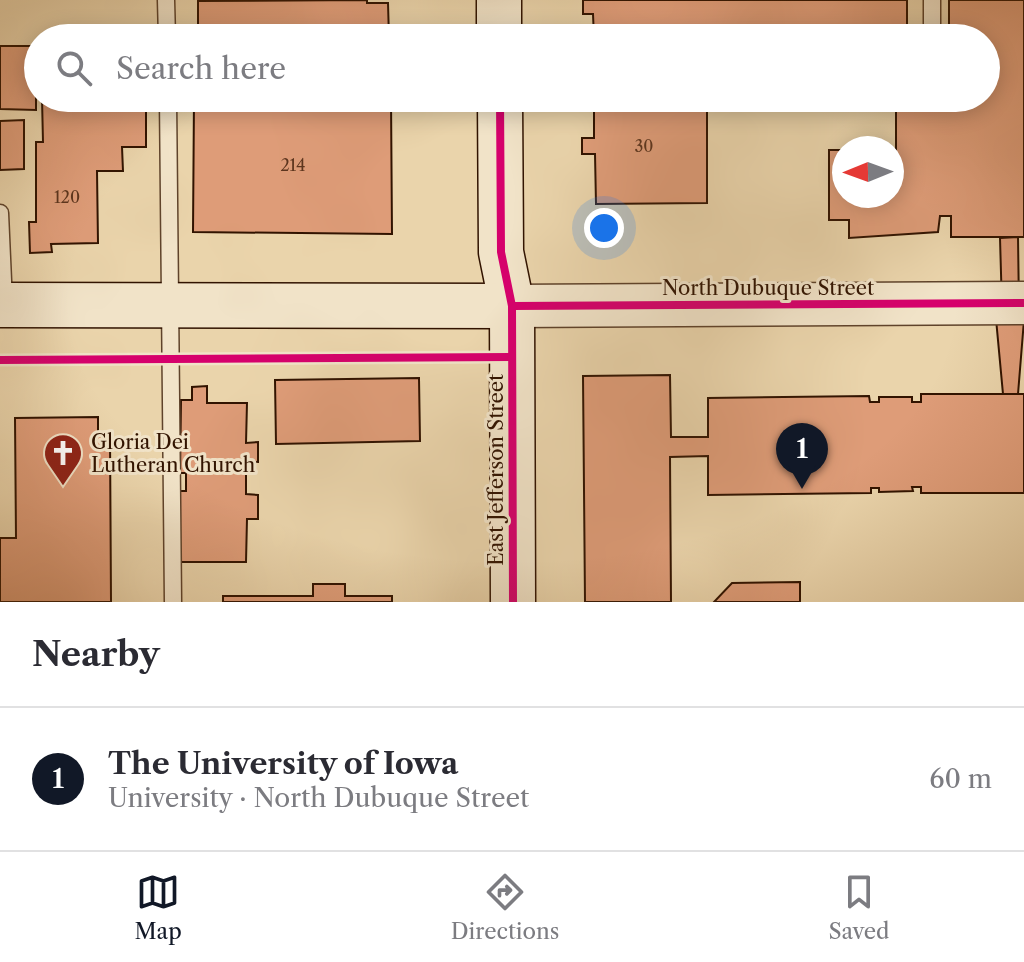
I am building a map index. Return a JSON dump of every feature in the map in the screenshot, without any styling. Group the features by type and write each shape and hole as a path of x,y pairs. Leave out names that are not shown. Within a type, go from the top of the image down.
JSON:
{"main road":[{"path":"499,0 499,24"},
{"name":"East Jefferson Street","path":"500,112 501,252 512,306 513,602"},
{"name":"North Dubuque Street","path":"2,305 512,306"}],"street":[{"name":"North Dubuque Street","path":"512,306 1024,303"}],"lane":[{"path":"166,0 167,24"},
{"path":"932,0 932,24"},
{"path":"168,112 173,602"},
{"path":"0,213 2,305"}],"building":[{"path":"367,0 367,3 388,3 389,24 198,24 198,1"},
{"path":"583,0 907,0 907,24 593,24 593,14 583,14"},
{"path":"949,0 1024,0 1024,237 951,237 951,216 940,216 938,232 849,238 849,220 829,220 829,150 832,150 832,208 904,208 904,136 896,136 896,112 1000,112 1000,24 949,24"},
{"path":"0,46 24,46 24,110 0,109"},
{"path":"42,112 146,112 146,147 122,147 123,171 97,171 98,243 51,244 52,252 30,253 29,222 36,222 36,142 43,142"},
{"path":"194,112 391,112 392,234 193,232"},
{"path":"594,112 707,112 707,203 596,204 595,154 582,154 582,138 594,138"},
{"path":"24,120 24,169 0,170 0,121"},
{"path":"1018,237 1019,308 1024,320 1018,394 1003,394 995,308 1002,308 1000,238"},
{"path":"670,375 671,437 708,437 708,398 869,396 870,402 879,402 879,397 912,397 912,402 921,402 921,394 1024,394 1024,493 921,493 921,487 912,487 913,491 879,492 879,488 871,488 871,493 708,495 708,456 670,457 671,602 585,602 583,376"},
{"path":"419,378 420,441 276,444 275,380"},
{"path":"207,386 207,403 247,403 246,443 258,442 258,462 246,461 246,494 258,495 258,519 247,519 246,562 180,562 180,491 186,491 186,473 180,473 181,400 192,400 192,387"},
{"name":"Gloria Dei Lutheran Church","path":"98,417 98,436 110,436 111,602 0,602 0,538 16,538 15,418"},
{"path":"800,582 800,602 714,602 732,583"},
{"path":"313,584 345,584 345,596 392,596 392,602 223,602 223,596 313,596"}],"cycle path":[{"path":"500,112 501,252 512,306 513,602"},
{"path":"512,306 1024,303"},
{"path":"0,360 512,357"}],"place":[{"name":"Gloria Dei Lutheran Church","path":"63,487"},
{"name":"The University of Iowa","path":"802,489"}]}
